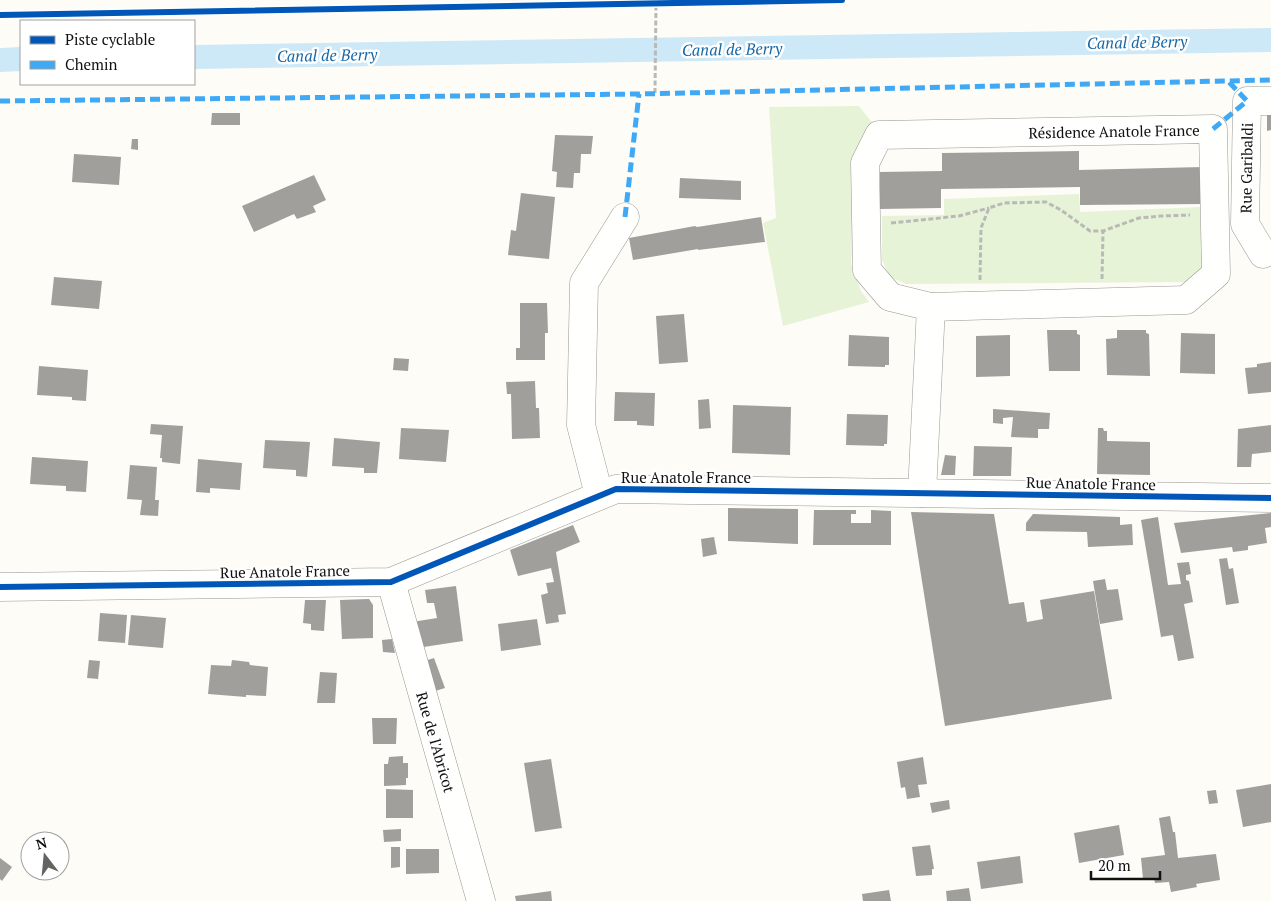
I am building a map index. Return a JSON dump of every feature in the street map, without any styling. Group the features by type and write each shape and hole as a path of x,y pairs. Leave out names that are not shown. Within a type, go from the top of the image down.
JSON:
{"street":[{"name":"Rue Garibaldi","path":"1263,254 1245,224 1247,101 1271,101"},
{"name":"Résidence Anatole France","path":"1213,128 1215,215 1216,274 1186,300 931,307 890,297 867,270 865,163 879,136 1213,128"},
{"path":"599,496 581,425 584,283 625,217"},
{"path":"922,493 931,307"},
{"name":"Rue Anatole France","path":"0,587 391,582 616,489 1271,498"},
{"name":"Rue de l'Abricot","path":"391,582 481,901"}],"path":[{"path":"655,93 656,3"},
{"path":"866,221 903,222 959,216 1004,203 1046,202 1090,230 1103,231 1139,218 1215,215"},
{"path":"980,306 981,228 990,208"},
{"path":"1102,302 1103,231"}],"green space":[{"path":"859,106 874,125 857,158 851,264 861,291 869,302 783,326 763,223 776,218 769,107"},
{"path":"1079,194 1080,212 1202,207 1205,266 1188,282 906,284 890,277 882,260 882,216 944,215 944,199"}],"building":[{"path":"1267,111 1271,111 1271,130 1267,131"},
{"path":"212,113 240,113 240,125 211,125"},
{"path":"555,135 593,136 591,154 581,154 580,173 574,173 573,188 556,187 557,172 552,171"},
{"path":"132,139 138,139 138,150 131,149"},
{"path":"1079,151 1079,170 1203,167 1203,204 1080,205 1080,187 941,189 941,208 880,209 880,172 942,171 942,153"},
{"path":"74,154 121,157 119,185 72,182"},
{"path":"314,175 326,200 313,206 316,212 297,219 294,214 254,232 242,206"},
{"path":"680,178 741,181 741,200 679,198"},
{"path":"521,193 555,197 549,259 508,255 511,230 516,231"},
{"path":"761,217 765,242 698,249 633,260 629,238"},
{"path":"54,277 102,281 99,309 51,305"},
{"path":"520,303 547,303 548,333 545,333 545,360 516,360 516,348 520,348"},
{"path":"684,314 688,362 659,364 656,316"},
{"path":"1047,330 1077,330 1077,334 1080,335 1080,371 1049,371"},
{"path":"1117,330 1146,330 1146,333 1149,334 1150,376 1107,375 1106,339 1117,338"},
{"path":"1181,333 1215,334 1215,374 1180,373"},
{"path":"849,335 889,337 889,365 885,365 885,367 848,366"},
{"path":"1010,335 1010,376 976,377 976,336"},
{"path":"394,358 409,359 408,371 393,370"},
{"path":"1271,362 1271,392 1248,394 1245,368 1257,367 1257,364"},
{"path":"39,366 88,370 86,401 72,400 72,397 37,395"},
{"path":"535,381 536,408 539,408 540,438 512,439 511,394 507,394 506,382"},
{"path":"615,392 655,393 654,426 637,425 637,421 614,421"},
{"path":"709,399 711,428 699,429 698,400"},
{"path":"733,405 791,407 790,455 732,453"},
{"path":"993,409 1050,413 1049,429 1038,429 1038,438 1011,437 1013,417 1003,418 1003,424 993,423"},
{"path":"847,414 888,415 887,444 884,444 884,446 846,445"},
{"path":"151,424 183,426 180,464 162,462 162,458 160,458 162,435 150,434"},
{"path":"1271,425 1271,452 1252,454 1251,467 1237,467 1238,429"},
{"path":"401,428 449,430 446,462 399,459"},
{"path":"1098,428 1103,428 1104,431 1107,431 1107,441 1150,442 1150,475 1097,474"},
{"path":"334,438 380,442 377,473 364,473 364,468 332,466"},
{"path":"265,440 310,442 307,477 296,476 296,470 263,468"},
{"path":"974,446 1012,447 1011,476 973,476"},
{"path":"945,455 956,456 955,475 941,475"},
{"path":"32,457 88,461 86,492 66,491 66,486 30,484"},
{"path":"198,459 242,463 240,490 210,488 210,493 196,492"},
{"path":"130,465 157,467 155,500 159,500 158,516 140,515 142,500 127,499"},
{"path":"728,508 798,509 798,544 728,541"},
{"path":"814,510 856,510 856,514 851,514 851,523 871,523 871,510 891,511 891,545 813,545"},
{"path":"911,512 994,514 1009,604 1024,602 1027,622 1043,619 1040,600 1094,591 1112,699 945,726"},
{"path":"1271,513 1271,527 1265,528 1267,543 1248,546 1248,550 1233,552 1232,547 1181,553 1174,523"},
{"path":"1033,514 1120,517 1120,525 1132,524 1133,545 1088,547 1087,532 1026,531 1026,523"},
{"path":"1158,517 1168,585 1181,584 1177,563 1189,562 1191,574 1186,575 1186,580 1189,581 1193,602 1184,604 1194,658 1178,661 1173,635 1161,637 1141,520"},
{"path":"573,525 580,542 556,552 566,614 558,615 559,622 546,624 541,595 548,593 546,583 554,582 551,568 518,576 510,550"},
{"path":"714,537 717,554 703,557 701,539"},
{"path":"1227,558 1229,569 1233,568 1239,603 1226,605 1219,559"},
{"path":"1105,579 1107,590 1118,589 1123,620 1100,624 1093,581"},
{"path":"456,586 463,641 417,648 412,622 437,618 434,603 427,603 425,590"},
{"path":"369,599 373,605 373,638 342,639 340,600"},
{"path":"305,600 326,600 324,631 311,630 311,624 303,623"},
{"path":"100,613 127,615 125,643 98,641"},
{"path":"131,615 166,618 163,648 128,645"},
{"path":"537,619 541,645 501,651 498,624"},
{"path":"392,639 395,653 383,652 382,640"},
{"path":"434,658 445,688 432,692 418,663"},
{"path":"89,660 100,661 98,679 87,678"},
{"path":"232,660 268,667 266,696 246,695 246,697 208,694 211,665 231,666"},
{"path":"320,672 337,673 335,703 317,703"},
{"path":"372,718 397,718 396,744 373,744"},
{"path":"403,756 403,763 408,763 406,785 384,786 384,764 388,764 389,757"},
{"path":"923,757 927,784 918,785 920,797 907,799 905,787 901,788 897,762"},
{"path":"551,759 562,828 535,832 524,763"},
{"path":"1271,784 1271,822 1243,827 1236,790"},
{"path":"386,789 413,790 413,818 386,818"},
{"path":"1216,790 1218,803 1209,804 1207,791"},
{"path":"949,800 950,809 932,813 930,803"},
{"path":"1170,816 1173,832 1175,832 1178,858 1216,854 1220,880 1196,884 1197,887 1171,892 1169,882 1155,883 1154,878 1143,879 1141,858 1165,855 1159,818"},
{"path":"1119,825 1124,855 1079,863 1074,833"},
{"path":"401,829 401,841 384,842 383,830"},
{"path":"930,845 934,869 932,869 932,875 916,876 912,847"},
{"path":"391,847 400,847 400,867 391,868"},
{"path":"406,849 439,849 439,873 406,874"},
{"path":"1020,856 1023,883 981,889 977,862"},
{"path":"0,858 12,867 2,881 0,879"},
{"path":"969,888 971,901 947,901 946,891"},
{"path":"889,890 891,901 863,901 862,894"},
{"path":"551,891 552,901 516,901 515,896"}],"waterway":[{"name":"Canal de Berry","path":"195,57 1271,40"},
{"name":"Canal de Berry","path":"0,60 20,59"}],"marked path":[{"path":"0,101 639,94 1271,80"},
{"path":"1213,129 1247,101 1228,81"},
{"path":"625,217 639,94"}],"cycle path":[{"path":"0,15 842,0"},
{"path":"0,587 391,582 616,489 1271,498"}]}
